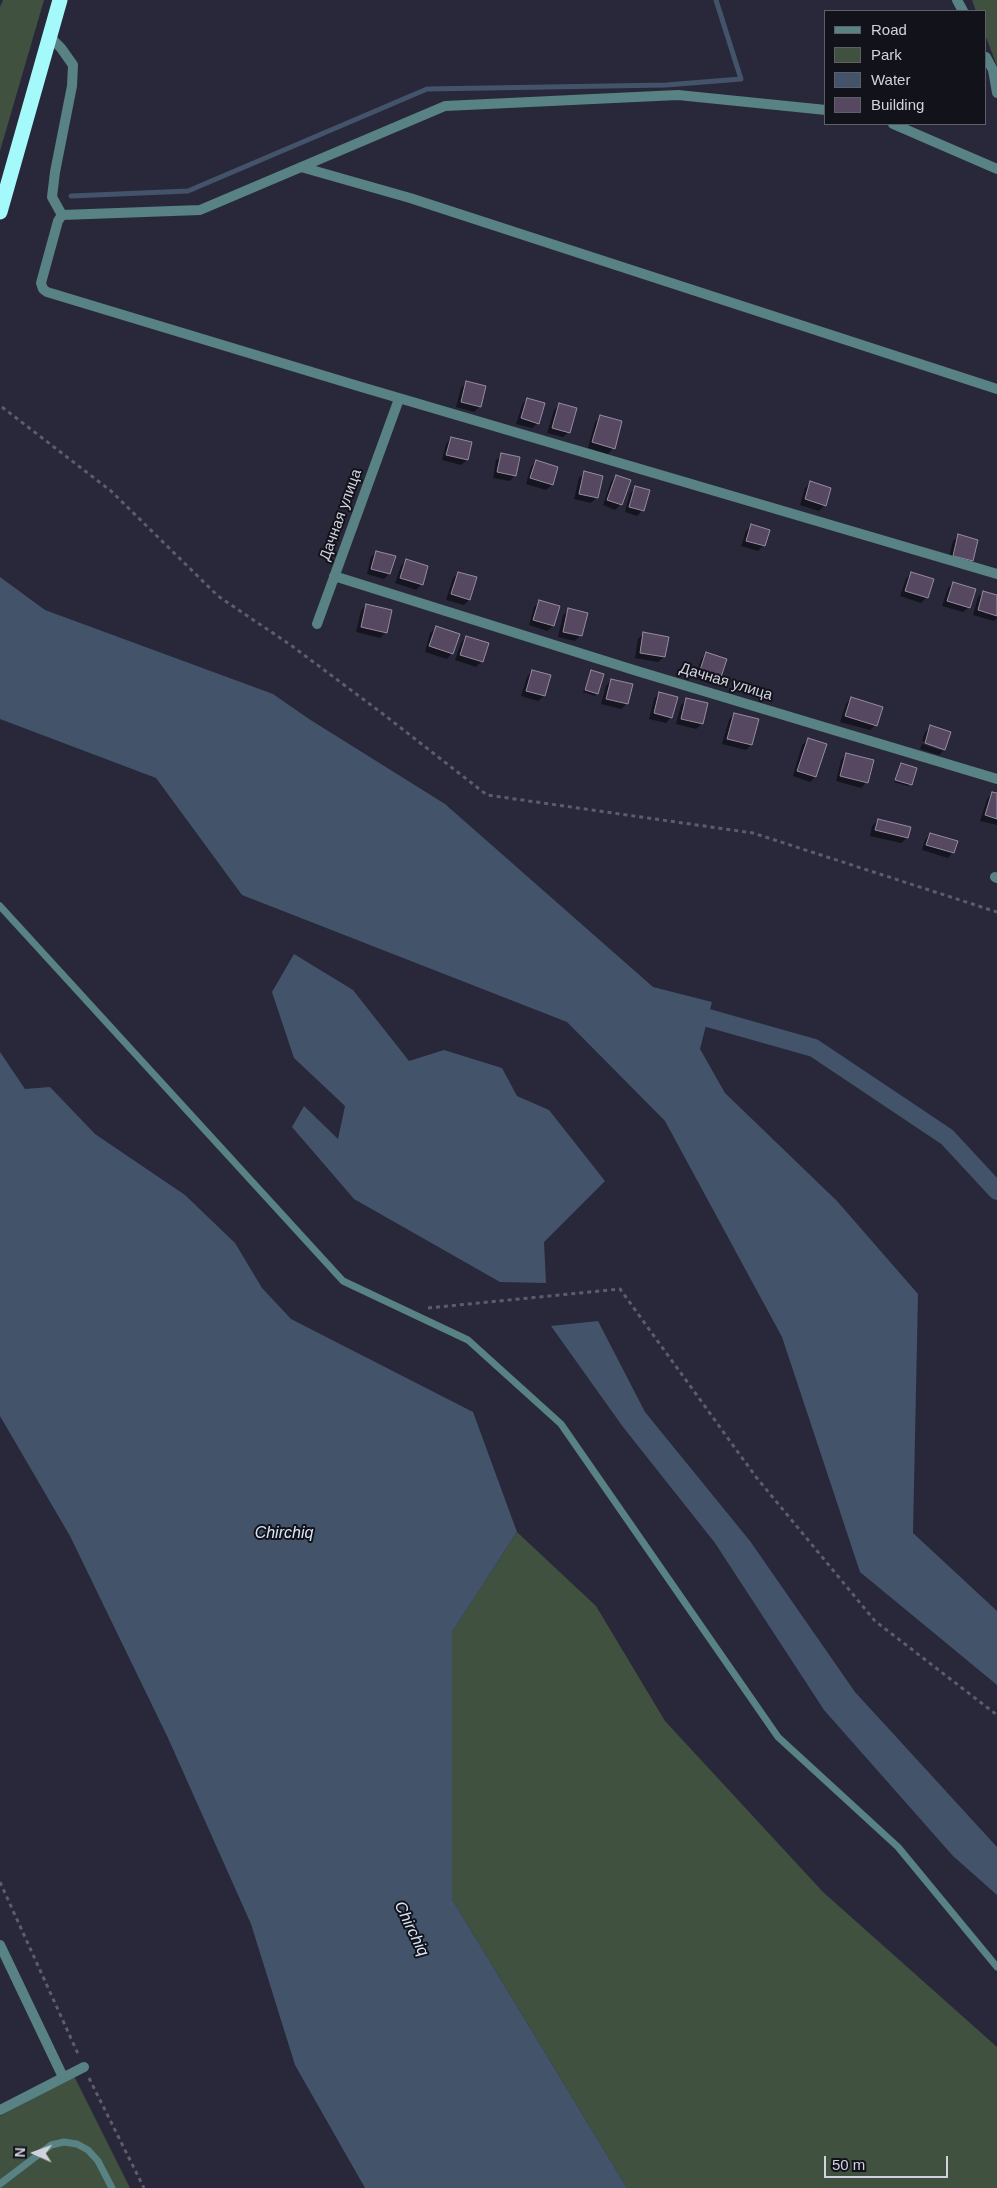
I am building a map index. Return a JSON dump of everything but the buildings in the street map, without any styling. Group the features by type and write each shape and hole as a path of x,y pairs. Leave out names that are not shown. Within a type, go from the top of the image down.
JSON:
{"highway":[{"path":"0,212 60,0"}],"street":[{"path":"50,37 61,48 73,65 72,86 52,197 62,215"},
{"path":"987,59 992,70 997,92"},
{"path":"62,215 200,210 445,106 678,95 824,110"},
{"path":"895,125 997,169"},
{"path":"301,167 410,198 997,389"},
{"path":"62,215 58,221 41,283 43,289 47,292 997,574"},
{"name":"Дачная улица","path":"399,398 334,576 637,671 997,779"},
{"path":"317,624 334,576"},
{"path":"0,1945 63,2076"},
{"path":"0,2110 63,2076 84,2067"}],"lane":[{"path":"0,906 343,1281 468,1340 561,1424 778,1737 898,1847 997,1967"},
{"path":"0,2184 51,2145 64,2142 77,2144 88,2150 98,2161 112,2188"}],"path":[{"path":"2,406 111,491 218,596 322,669 487,795 753,833 997,912"},
{"path":"405,1310 620,1289 756,1477 876,1621 997,1715"},
{"path":"0,1882 84,2067 144,2188"}],"green space":[{"path":"3,0 44,0 0,151 0,7"},
{"path":"972,0 997,0 997,66 987,40 987,10 976,10"},
{"path":"517,1532 596,1606 665,1721 823,1892 997,2047 997,2188 627,2188 452,1899 452,1632"},
{"path":"74,2076 130,2188 0,2188 0,2116"}],"water":[{"path":"0,577 45,610 273,694 309,719 445,804 653,987 712,1002 700,1049 725,1093 837,1201 918,1294 913,1533 997,1611 997,1685 860,1572 782,1337 665,1121 567,1022 242,895 156,778 0,719"},
{"path":"294,954 353,990 409,1061 444,1050 502,1068 517,1096 549,1110 605,1181 544,1242 546,1283 500,1282 354,1199 292,1127 304,1106 338,1139 345,1106 294,1058 272,992"},
{"name":"Chirchiq","path":"0,1052 25,1089 50,1087 95,1134 185,1195 235,1243 262,1288 291,1319 473,1412 517,1532 452,1632 452,1899 627,2188 365,2188 295,2065 251,1924 168,1738 70,1536 0,1416"},
{"path":"598,1321 645,1412 750,1541 855,1692 997,1847 997,1895 953,1856 824,1710 715,1543 623,1427 551,1326"}],"waterway":[{"path":"71,196 188,191 427,89 666,85 741,79 716,0"},
{"path":"708,1018 814,1048 947,1137 997,1191"}]}
